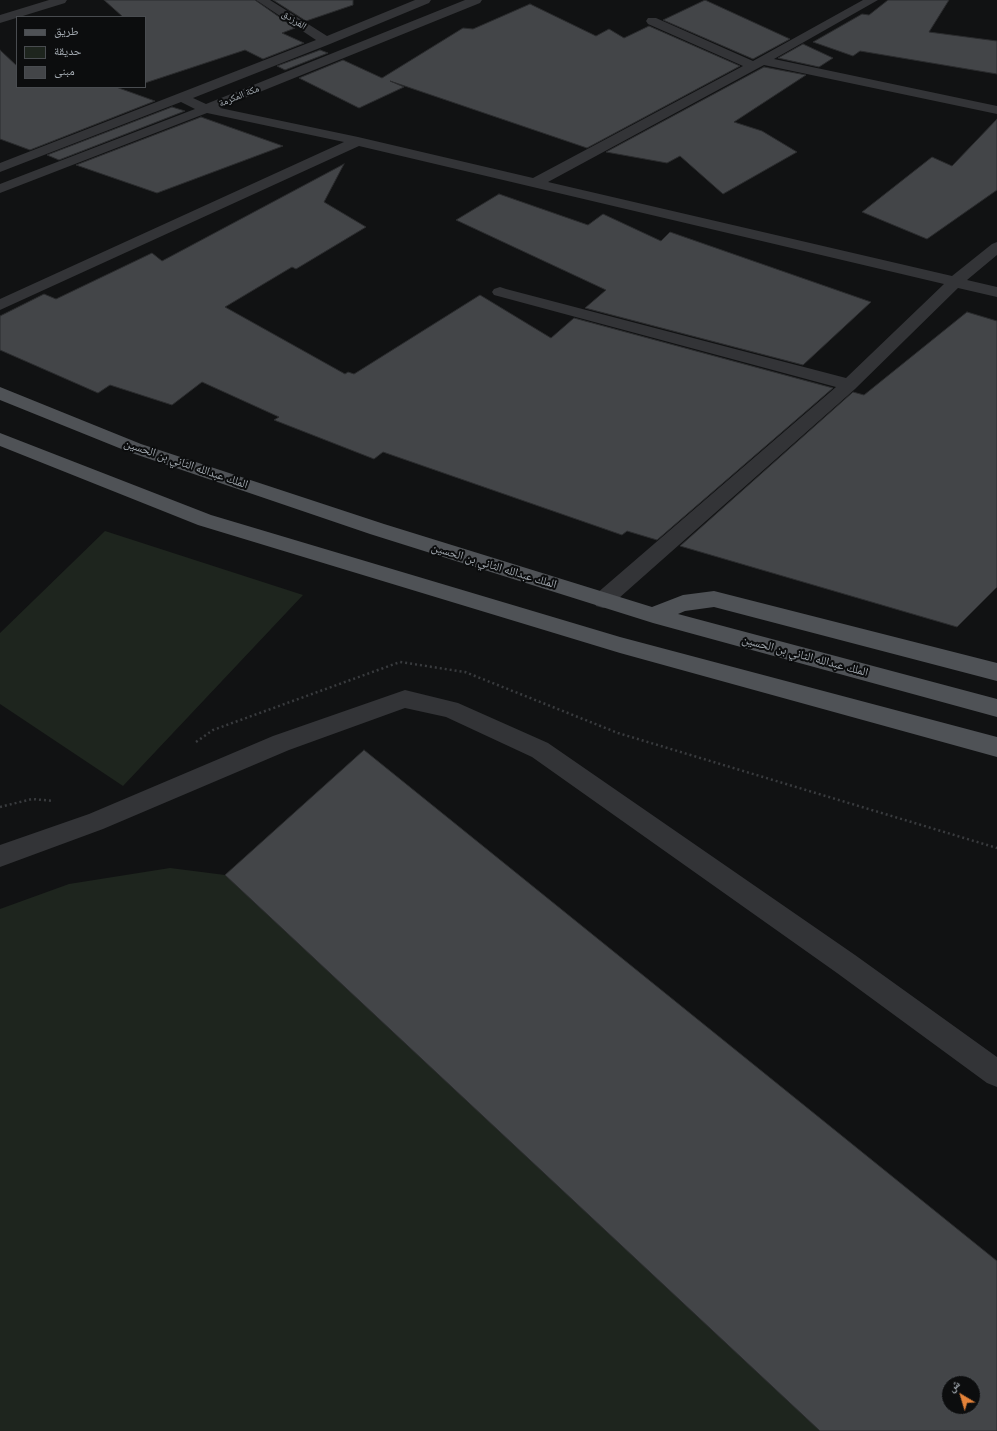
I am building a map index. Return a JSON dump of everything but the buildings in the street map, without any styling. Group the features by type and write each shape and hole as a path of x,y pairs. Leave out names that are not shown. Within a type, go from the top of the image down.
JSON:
{"main road":[{"name":"الملك عبدالله الثاني بن الحسين","path":"0,393 135,448 377,529 653,615 997,708"},
{"path":"0,439 205,520 620,645 997,747"},
{"path":"653,615 682,603 714,599 997,672"}],"street":[{"path":"0,19 61,0"},
{"name":"الفرزدق","path":"262,0 326,41"},
{"name":"مكة المكرمة","path":"0,168 182,98 425,0"},
{"name":"مكة المكرمة","path":"0,189 206,109 476,0"},
{"path":"535,183 758,64 872,0"},
{"path":"652,21 758,64 997,110"},
{"path":"182,98 206,109 358,141 997,292"},
{"path":"0,305 358,141"},
{"path":"603,600 849,385 955,282 997,247"},
{"path":"500,292 849,385"},
{"path":"0,856 95,822 281,743 405,699 450,708 540,750 846,964 997,1074"}],"green space":[{"path":"105,531 303,595 123,786 0,704 0,633"},
{"path":"364,750 997,1261 997,1431 0,1431 0,909 69,884 170,868 225,875"}]}
